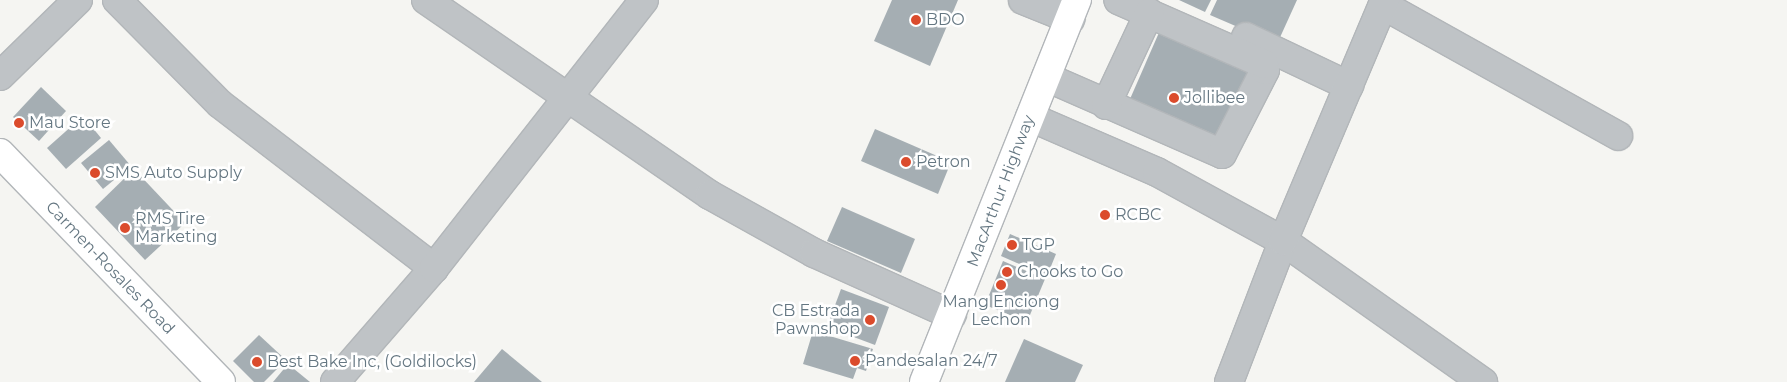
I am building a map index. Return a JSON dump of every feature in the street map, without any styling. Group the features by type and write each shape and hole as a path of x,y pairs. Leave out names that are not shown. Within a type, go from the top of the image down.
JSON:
{"highway":[{"name":"MacArthur Highway","path":"924,382 1074,9"},
{"name":"Carmen-Rosales Road","path":"0,153 220,382"}],"street":[{"path":"0,76 78,0"},
{"path":"117,0 220,104 434,268"},
{"path":"426,0 710,195 776,233 952,315"},
{"path":"336,382 434,268 570,98 644,0"},
{"path":"1023,0 1074,9"},
{"path":"1118,0 1159,6 1349,86"},
{"path":"1229,382 1283,241 1384,3 1618,136"},
{"path":"1106,105 1159,6"},
{"path":"1046,77 1106,105 1222,154 1265,70 1264,64 1159,6"},
{"path":"1030,117 1157,172 1283,241 1483,382"}],"building":[{"name":"BDO","path":"892,0 958,0 930,66 874,41"},
{"path":"1179,0 1211,0 1205,12"},
{"path":"1217,0 1297,0 1277,44 1210,15"},
{"path":"1161,28 1252,68 1221,139 1130,99"},
{"path":"41,87 66,111 39,141 13,117"},
{"path":"83,116 101,138 66,169 47,148"},
{"name":"Petron","path":"875,129 951,162 938,194 861,161"},
{"path":"109,140 131,166 103,189 81,163"},
{"path":"134,169 185,223 145,260 95,207"},
{"path":"842,207 915,239 901,273 827,241"},
{"path":"1010,234 1056,254 1047,276 1001,256"},
{"path":"1003,261 1045,279 1027,322 985,305"},
{"path":"841,289 889,307 875,345 827,327"},
{"path":"813,331 873,349 866,371 857,368 853,379 803,364"},
{"path":"259,335 286,360 264,382 254,382 233,361"},
{"path":"1024,339 1083,365 1075,382 1005,382"},
{"path":"502,349 542,382 474,382"},
{"path":"288,364 310,382 273,382"}],"place":[{"name":"BDO","path":"916,20"},
{"name":"Jollibee","path":"1174,98"},
{"name":"Mau Store","path":"19,123"},
{"name":"Petron","path":"906,162"},
{"name":"SMS Auto Supply","path":"95,173"},
{"name":"RCBC","path":"1105,215"},
{"name":"RMS Tire Marketing","path":"125,228"},
{"name":"TGP","path":"1012,245"},
{"name":"Chooks to Go","path":"1007,272"},
{"name":"Mang Enciong Lechon","path":"1001,285"},
{"name":"CB Estrada Pawnshop","path":"870,320"},
{"name":"Pandesalan 24/7","path":"855,361"},
{"name":"Best Bake Inc, (Goldilocks)","path":"257,362"}]}
